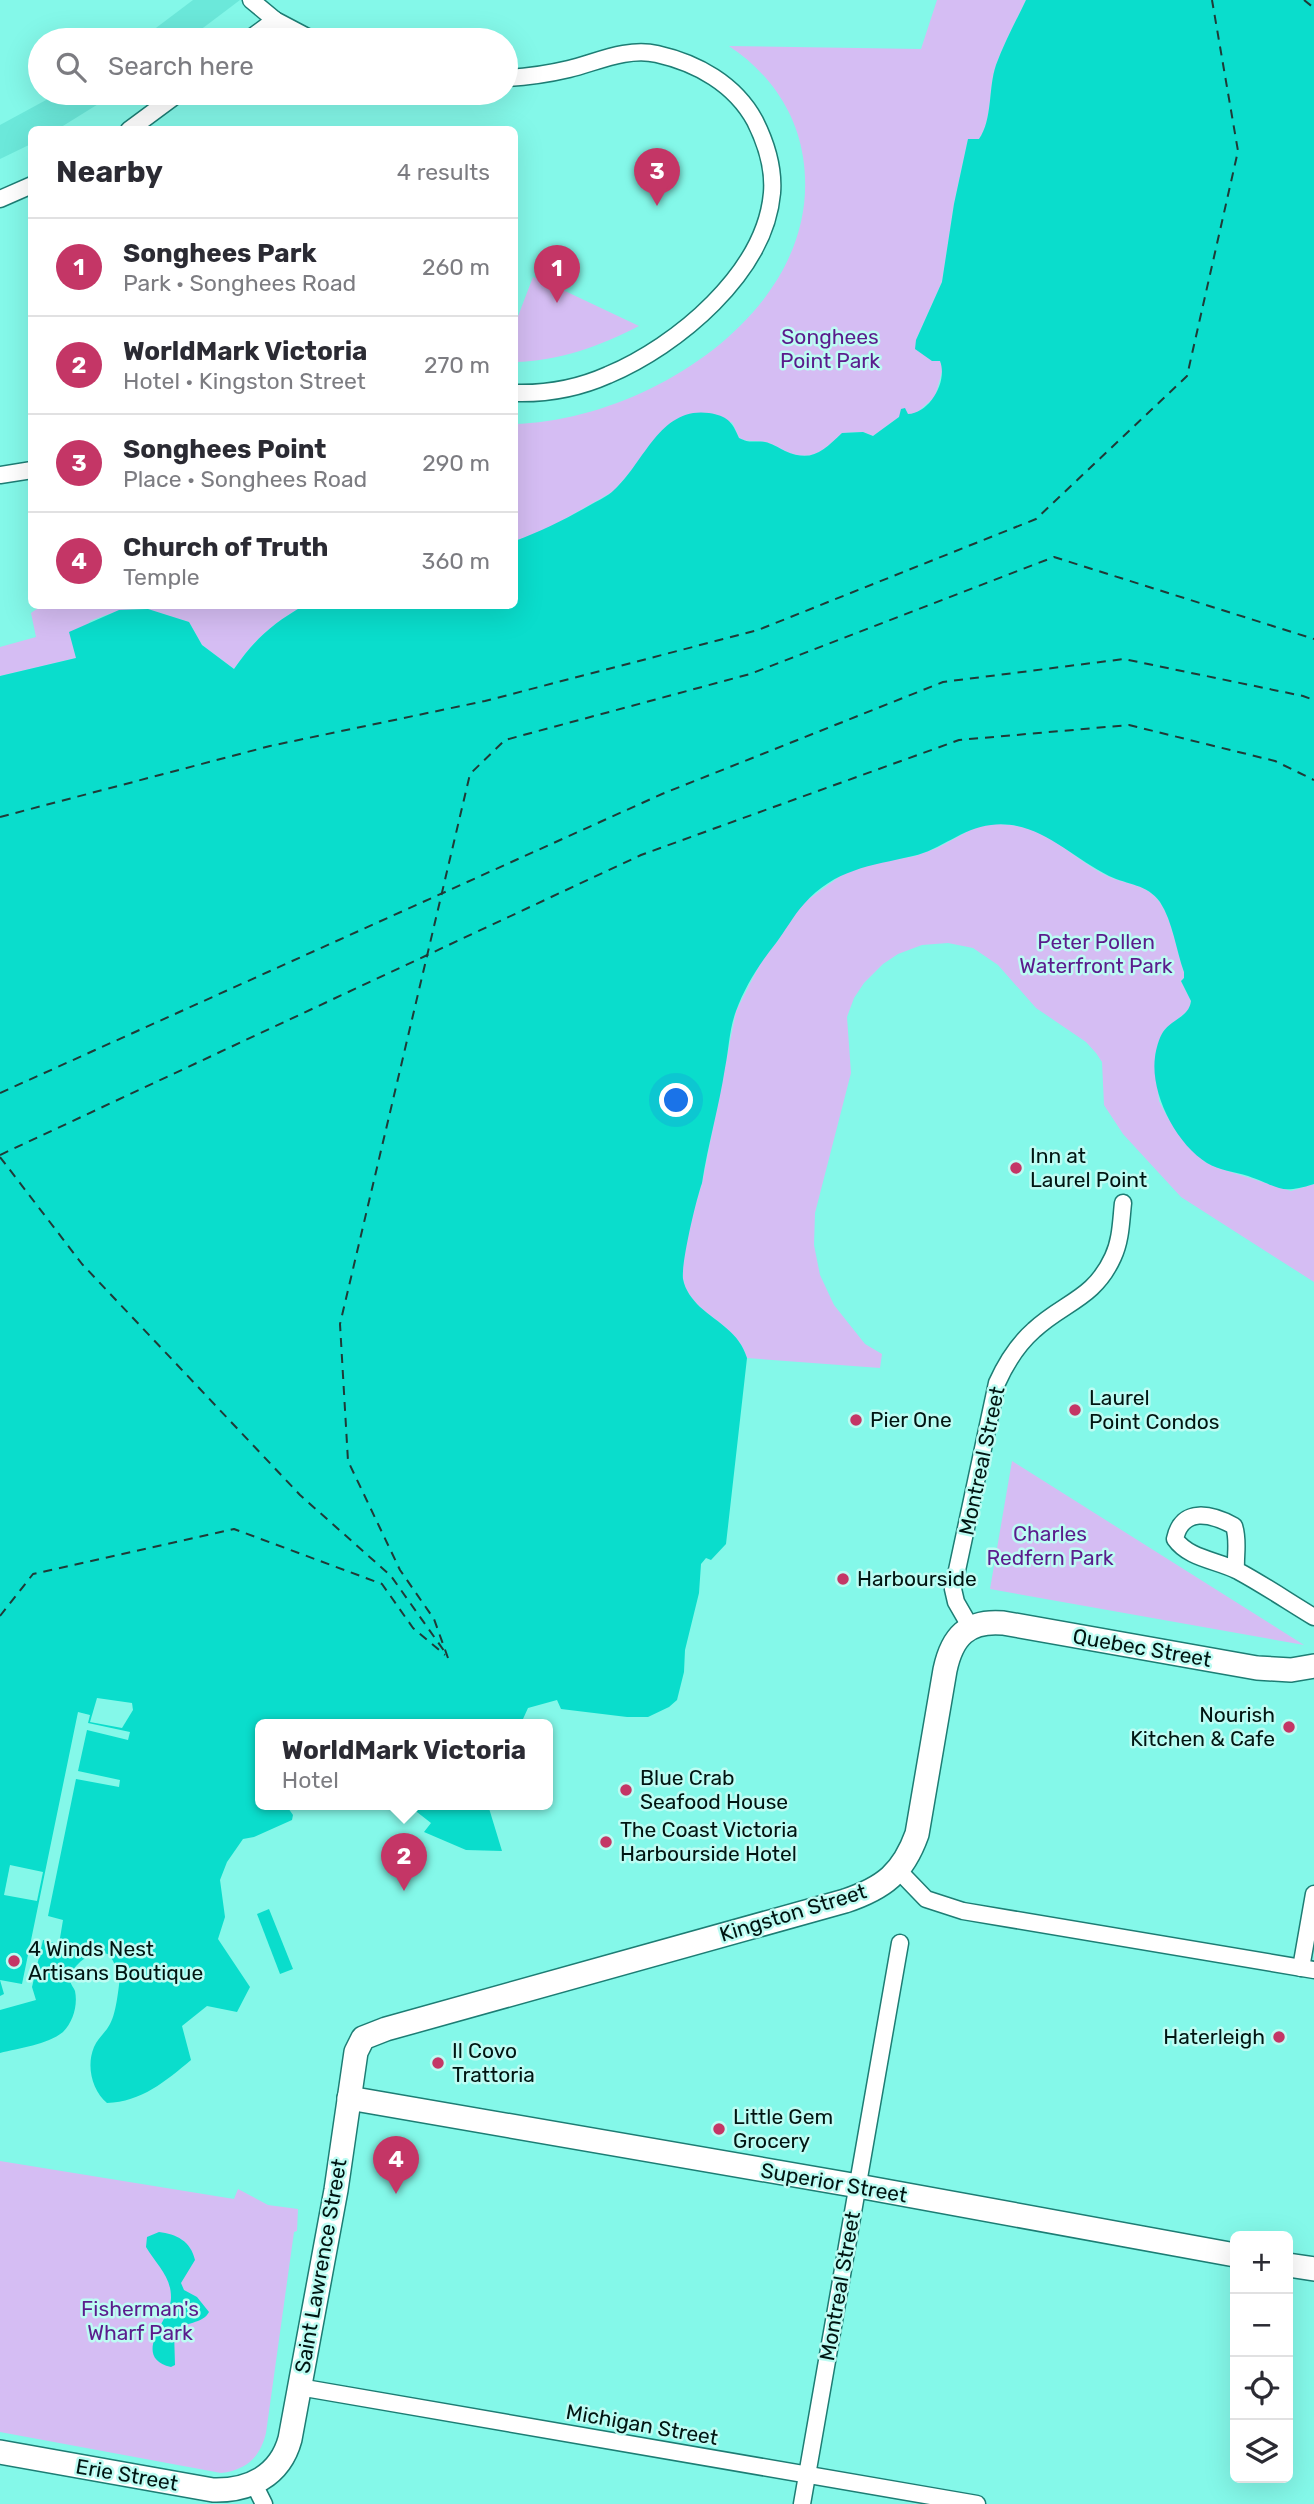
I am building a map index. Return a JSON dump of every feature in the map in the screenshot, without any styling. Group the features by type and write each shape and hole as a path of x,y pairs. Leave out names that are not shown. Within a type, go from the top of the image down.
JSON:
{"street":[{"path":"251,0 275,20 290,28"},
{"path":"264,28 275,20"},
{"path":"518,77 540,75 614,55 636,53 655,53 696,66 732,90 750,112 770,159 772,191 768,219 757,245 741,270 707,308 673,337 634,363 608,376 555,391 518,393"},
{"path":"134,126 162,105"},
{"path":"0,199 28,188"},
{"path":"0,475 28,471"},
{"name":"Montreal Street","path":"971,1628 956,1602 953,1589 997,1383 1003,1368 1022,1341 1035,1328 1080,1299 1107,1269 1119,1238 1123,1203"},
{"path":"1236,1570 1314,1617"},
{"name":"Quebec Street","path":"971,1628 987,1623 1003,1623 1274,1671 1314,1666"},
{"path":"971,1628 957,1638 949,1653 920,1821 912,1846 899,1871 926,1899 963,1911 1308,1969 1314,1894"},
{"name":"Kingston Street","path":"386,2029 845,1901 874,1889 899,1871"},
{"name":"Montreal Street","path":"802,2504 900,1943"},
{"name":"Saint Lawrence Street","path":"259,2494 287,2449 336,2190 358,2044 371,2034 386,2029"},
{"name":"Superior Street","path":"349,2098 858,2186 1230,2254"},
{"path":"1293,2265 1314,2269"},
{"name":"Michigan Street","path":"299,2388 977,2504"},
{"name":"Erie Street","path":"0,2452 213,2490 259,2494"}],"shaded area":[{"path":"193,0 240,0 203,28 156,28"},
{"path":"1026,0 1314,0 1314,1184 1286,1189 1222,1169 1207,1163 1196,1154 1176,1131 1161,1101 1155,1057 1163,1032 1187,1011 1191,1001 1181,981 1184,972 1168,918 1160,902 1149,892 1109,876 1039,833 1008,825 980,827 923,853 868,866 828,883 796,913 753,975 736,1011 687,1246 683,1279 687,1291 700,1307 734,1335 747,1358 726,1544 711,1560 706,1558 701,1564 699,1593 685,1650 684,1672 677,1700 648,1717 561,1709 557,1700 528,1708 523,1719 255,1719 255,1810 290,1810 293,1815 292,1820 254,1837 243,1839 227,1862 220,1880 225,1917 218,1939 250,1987 237,2012 207,2006 182,2026 191,2060 162,2083 142,2094 131,2099 107,2103 94,2085 91,2062 94,2047 112,2019 121,1969 116,1967 110,1955 100,1952 85,1958 73,1971 70,1981 76,1996 75,2007 70,2023 63,2032 41,2043 0,2053 0,676 76,658 69,632 119,610 148,609 189,622 202,645 234,669 265,633 298,609 518,609 518,540 554,524 609,494 625,479 654,439 678,418 692,413 715,414 728,420 739,438 767,443 803,456 823,450 842,433 863,432 873,436 899,417 901,409 905,408 908,414 923,408 935,395 942,369 940,361 932,361 915,349 916,340 942,282 954,204 968,139 979,139 983,131 996,65"},
{"path":"37,105 97,105 63,126 28,126 28,145 0,159 0,125"},
{"path":"414,1810 490,1810 502,1851 466,1850 424,1832 431,1823"},
{"path":"269,1909 293,1969 280,1974 257,1914"},
{"path":"159,2232 177,2237 190,2248 195,2260 181,2283 184,2290 197,2297 209,2312 202,2319 174,2331 175,2365 171,2367 159,2362 153,2355 156,2336 170,2306 171,2297 166,2276 146,2247 147,2237"}],"green space":[{"name":"Songhees Point Park","path":"937,0 1026,0 996,65 983,131 979,139 968,139 954,204 942,282 916,340 940,361 943,368 935,397 915,414 899,417 873,436 863,432 842,433 823,450 803,456 767,443 739,438 732,422 630,472 614,491 547,529 518,540 518,424 566,418 619,402 671,378 718,346 757,307 787,262 803,212 803,157 799,140 794,123 778,93 756,67 729,46 921,49"},
{"path":"533,277 639,326 579,351 547,359 518,362 518,316"},
{"path":"37,609 298,609 265,633 234,669 202,645 189,622 161,613 129,610 90,621 76,658 0,676 0,647 36,637 31,613"},
{"name":"Peter Pollen Waterfront Park","path":"992,824 1029,829 1054,841 1102,873 1144,889 1159,901 1171,926 1184,972 1181,981 1191,1001 1189,1010 1164,1030 1155,1055 1159,1101 1168,1118 1205,1162 1291,1191 1314,1184 1314,1282 1181,1197 1123,1134 1104,1105 1102,1062 1096,1053 1086,1042 1036,1008 998,965 973,948 948,943 922,945 898,954 883,964 864,983 854,998 847,1017 851,1073 815,1213 814,1245 820,1275 834,1305 865,1344 882,1354 880,1368 747,1358 734,1335 692,1298 683,1279 686,1246 702,1183 736,1011 764,956 806,901 843,874 869,864 915,856 937,848 974,828"},
{"name":"Charles Redfern Park","path":"1012,1461 1304,1645 990,1589"},
{"name":"Fisherman's Wharf Park","path":"0,2161 234,2199 238,2189 268,2205 298,2209 297,2231 294,2232 266,2433 256,2456 245,2466 221,2473 0,2432"}],"pier":[{"path":"97,1698 132,1703 133,1710 122,1728 90,1722"},
{"path":"78,1712 90,1715 88,1723 130,1732 128,1740 87,1730 78,1771 120,1780 119,1787 76,1779 48,1916 63,1920 59,1944 43,1940 32,1987 36,2000 0,2010 0,1996 4,1994 0,1980 22,1984"},
{"path":"10,1865 43,1872 37,1901 4,1895"}],"ferry route":[{"path":"0,817 270,746 485,701 758,630 1036,519 1187,376 1238,151 1212,0"},
{"path":"1304,0 1314,8"},
{"path":"448,1658 434,1619 400,1570 348,1461 340,1324 470,774 505,740 750,674 1054,557 1314,639"},
{"path":"0,1093 662,794 943,682 1124,659 1314,700"},
{"path":"0,1155 641,855 959,740 1129,725 1275,761 1314,780"},
{"path":"0,1157 82,1264 300,1495 391,1576 447,1655"},
{"path":"0,1616 33,1574 234,1529 382,1584 413,1628 445,1655"}],"place":[{"name":"Songhees Point","path":"657,206"},
{"name":"Songhees Park","path":"557,303"},
{"name":"Inn at Laurel Point","path":"1016,1168"},
{"name":"Laurel Point Condos","path":"1075,1410"},
{"name":"Pier One","path":"856,1420"},
{"name":"Harbourside","path":"843,1579"},
{"name":"Nourish Kitchen & Cafe","path":"1289,1727"},
{"name":"Blue Crab Seafood House","path":"626,1790"},
{"name":"The Coast Victoria Harbourside Hotel","path":"606,1842"},
{"name":"WorldMark Victoria","path":"404,1891"},
{"name":"4 Winds Nest Artisans Boutique","path":"14,1961"},
{"name":"Haterleigh","path":"1279,2037"},
{"name":"Il Covo Trattoria","path":"438,2063"},
{"name":"Little Gem Grocery","path":"719,2129"},
{"name":"Church of Truth","path":"396,2194"}]}
